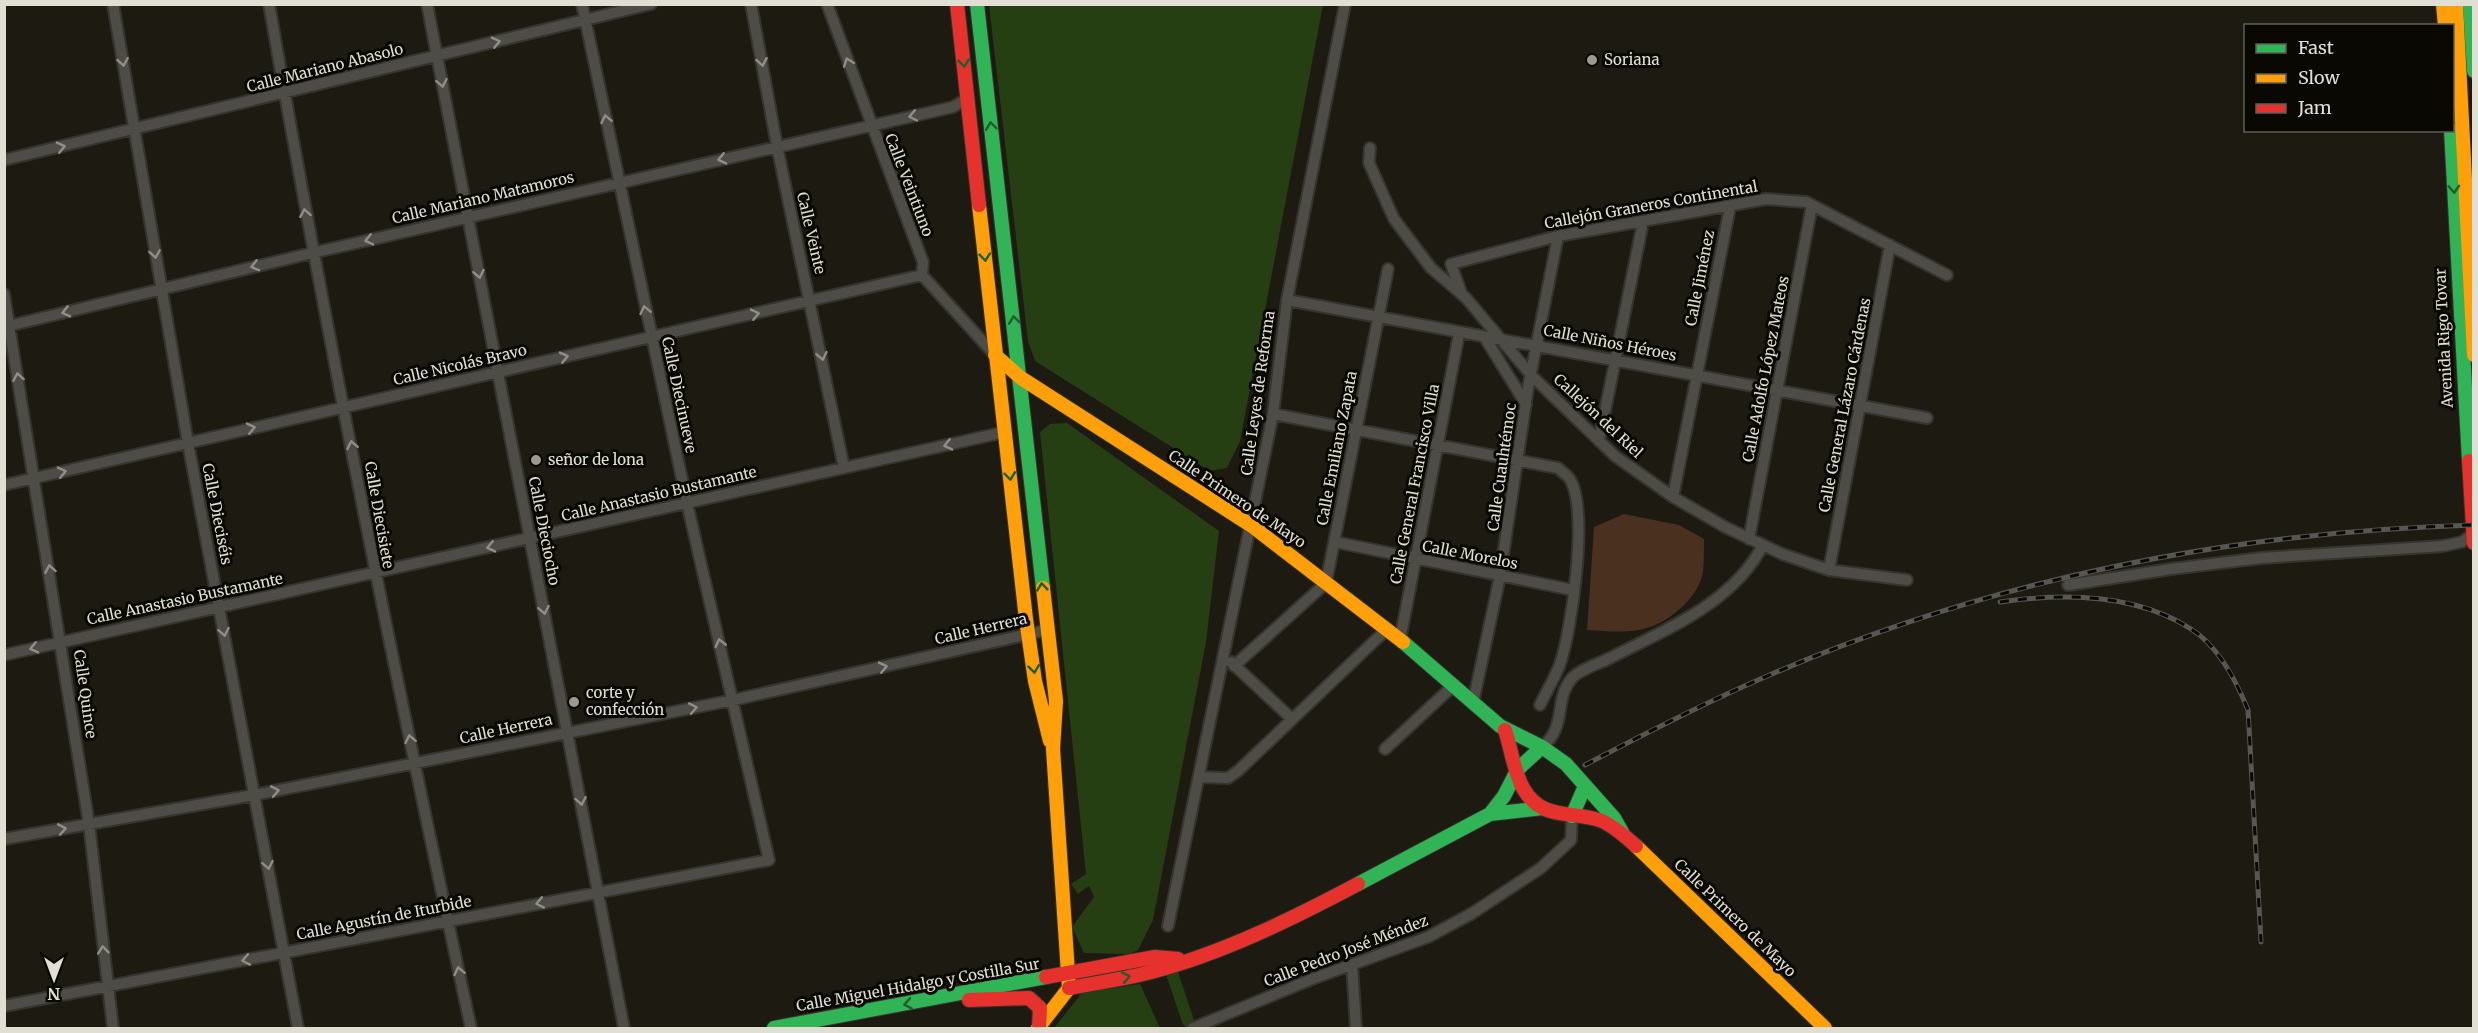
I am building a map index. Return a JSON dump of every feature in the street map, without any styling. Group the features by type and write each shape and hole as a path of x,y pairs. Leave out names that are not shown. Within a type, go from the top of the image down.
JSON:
{"main road":[{"path":"957,4 995,355 1039,704 1053,750"},
{"path":"977,4 1056,701 1053,750 1069,981 1038,1028"},
{"path":"2443,4 2445,24"},
{"name":"Avenida Rigo Tovar","path":"2456,4 2461,62 2474,355"},
{"path":"2470,4 2474,71"},
{"name":"Avenida Rigo Tovar","path":"2451,132 2466,442 2473,536"},
{"name":"Calle Primero de Mayo","path":"995,355 1021,378 1252,526 1400,640 1505,730 1542,747 1566,764 1614,818 1623,834"},
{"path":"1025,412 1032,402 1047,394"},
{"path":"2466,442 2474,460"},
{"name":"Calle Primero de Mayo","path":"1505,730 1523,788 1543,807 1551,813 1601,821 1623,834 1823,1028"},
{"path":"1490,814 1504,796 1518,769 1542,747"},
{"path":"1572,816 1579,805 1585,786"},
{"path":"1490,814 1543,807"},
{"name":"Calle Miguel Hidalgo y Costilla Sur","path":"774,1029 940,999 1151,972 1228,946 1304,913 1490,814"},
{"path":"940,999 989,1001 1029,998 1040,1008 1038,1028"}],"street":[{"name":"Calle Dieciséis","path":"113,4 188,443 298,1029"},
{"name":"Calle Diecisiete","path":"269,4 312,253 344,406 374,573 471,1029"},
{"name":"Calle Dieciocho","path":"427,4 624,1029"},
{"name":"Calle Diecinueve","path":"582,4 687,503 769,860"},
{"name":"Calle Mariano Abasolo","path":"4,160 651,4"},
{"name":"Calle Veinte","path":"751,4 777,146 844,468"},
{"name":"Calle Veintiuno","path":"827,4 870,125 923,262 922,275"},
{"name":"Calle Leyes de Reforma","path":"1168,926 1274,414 1287,300 1346,4"},
{"name":"Calle Mariano Matamoros","path":"7,326 312,253 953,107 968,98"},
{"name":"Callejón del Riel","path":"1370,148 1369,163 1394,219 1431,268 1462,295 1505,340 1532,375 1599,441 1637,473 1673,497 1763,545 1829,570 1907,580"},
{"name":"Callejón Graneros Continental","path":"1462,295 1451,264 1558,236 1766,199 1806,202 1947,275"},
{"name":"Calle Adolfo López Mateos","path":"1749,539 1812,205"},
{"name":"Calle Jiménez","path":"1673,497 1730,207"},
{"path":"1599,441 1643,222"},
{"name":"Calle Cuauhtémoc","path":"1473,703 1500,576 1526,404 1558,236"},
{"name":"Calle General Lázaro Cárdenas","path":"1829,570 1890,245"},
{"name":"Calle Emiliano Zapata","path":"1326,583 1388,268"},
{"path":"922,275 995,355"},
{"name":"Calle Nicolás Bravo","path":"4,485 922,275"},
{"name":"Calle Quince","path":"4,294 7,326 62,642 89,824 113,1029"},
{"name":"Calle Niños Héroes","path":"1287,300 1459,334 1537,344 1927,418"},
{"name":"Calle General Francisco Villa","path":"1400,640 1459,334"},
{"path":"1485,338 1526,404"},
{"path":"1274,414 1558,468 1571,481 1578,520 1560,663 1540,705"},
{"name":"Calle Anastasio Bustamante","path":"4,655 1005,432"},
{"path":"2068,585 2261,558 2443,546 2462,542 2473,536"},
{"name":"Calle Morelos","path":"1335,542 1569,589"},
{"path":"1542,747 1556,732 1562,701 1572,678 1694,615 1748,570 1763,545"},
{"path":"1234,666 1326,583"},
{"name":"Calle Herrera","path":"4,839 254,795 733,700 1047,630"},
{"path":"1200,777 1228,778 1386,630"},
{"path":"1224,655 1292,719"},
{"path":"1560,663 1572,678"},
{"path":"1384,749 1454,685"},
{"name":"Calle Pedro José Méndez","path":"1200,1027 1352,964 1428,937 1471,914 1541,868 1571,840 1572,816"},
{"name":"Calle Agustín de Iturbide","path":"4,1006 769,860"},
{"path":"1352,964 1356,1029"}],"shaded area":[{"path":"989,5 1323,5 1240,441 1227,468 1210,471 1035,361 1028,341"},
{"path":"1067,423 1219,531 1206,642 1153,920 1138,950 1130,954 1084,953 1072,927 1094,897 1089,886 1078,894 1071,884 1086,874 1040,432 1050,424"},
{"path":"1624,514 1679,525 1704,539 1702,576 1688,601 1662,622 1640,630 1615,632 1587,630 1594,527"},
{"path":"1140,984 1160,1028 1054,1028 1082,993"}],"waterway":[{"path":"1172,973 1188,1021"}],"railway":[{"path":"1585,765 1652,730 1765,677 1850,643 1936,613 2023,588 2112,567 2292,538 2474,525"},
{"path":"2000,602 2049,597 2123,602 2169,617 2191,629 2218,654 2238,687 2248,710 2261,942"}],"traffic: fast":[{"path":"977,4 1043,588"},
{"path":"2470,4 2474,71"},
{"path":"2451,132 2469,461"},
{"path":"1403,642 1500,726 1542,747 1566,764 1614,818 1623,834"},
{"path":"1490,814 1504,796 1518,769 1542,747"},
{"path":"1572,816 1585,786"},
{"path":"1358,884 1490,814 1543,808"},
{"path":"774,1028 1046,977"}],"traffic: slow":[{"path":"2443,4 2445,24"},
{"path":"2456,4 2474,355"},
{"path":"979,205 1026,619 1035,681 1050,741"},
{"path":"995,355 1021,378 1252,526 1403,642"},
{"path":"1038,1028 1069,988 1053,749 1056,701 1043,588"},
{"path":"1636,846 1825,1028"}],"traffic: jam":[{"path":"957,4 979,205"},
{"path":"2469,461 2474,543"},
{"path":"1505,730 1517,775 1531,799 1539,806 1549,810 1602,821 1616,829 1636,846"},
{"path":"1069,988 1141,974 1204,955 1282,922 1358,884"},
{"path":"1046,977 1155,957 1178,959"},
{"path":"969,1000 1029,998 1040,1008 1039,1028"}],"place":[{"name":"Soriana","path":"1592,60"},
{"name":"señor de lona","path":"536,460"},
{"name":"corte y confección","path":"574,702"}]}
